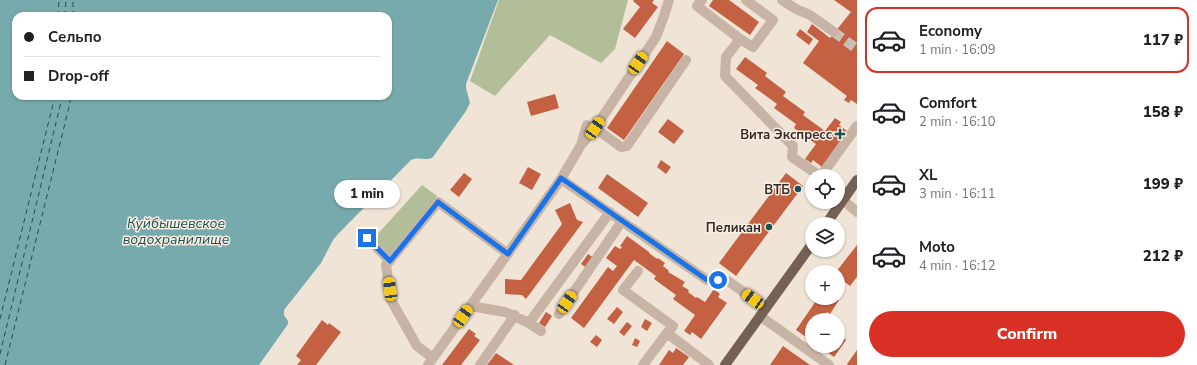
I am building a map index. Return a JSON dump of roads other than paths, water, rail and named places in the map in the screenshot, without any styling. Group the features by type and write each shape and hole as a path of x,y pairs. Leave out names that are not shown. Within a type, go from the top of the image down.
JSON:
{"main road":[{"path":"845,197 857,180"},
{"path":"725,365 805,254"}],"street":[{"path":"508,254 438,202 386,265 391,300 417,346 430,361 508,254 561,178 591,127 656,37 669,0"},
{"path":"702,0 698,6 740,39 753,47 773,20 746,0"},
{"path":"782,0 796,9 810,15 834,32"},
{"path":"740,39 726,56 725,76 793,146 792,157 810,169"},
{"path":"591,127 621,147 627,146 686,60"},
{"path":"826,169 857,126"},
{"path":"561,178 707,280 728,281 763,312 829,365"},
{"path":"845,197 857,212"},
{"path":"528,323 610,212"},
{"path":"559,314 622,221"},
{"path":"362,232 390,261"},
{"path":"638,271 623,290 673,326 643,365"},
{"path":"470,306 505,312 541,331"},
{"path":"480,365 515,316"},
{"path":"667,333 709,365"}],"water":[{"name":"Куйбышевское водохранилище","path":"0,0 498,0 466,84 470,103 466,111 433,157 428,159 411,160 333,240 321,263 284,310 284,315 288,321 288,324 259,365 0,365"}],"tunnel":[{"path":"834,32 857,49"}],"place":[{"name":"Вита Экспресс","path":"840,134"},
{"name":"ВТБ","path":"798,189"},
{"name":"Пеликан","path":"769,227"}]}
